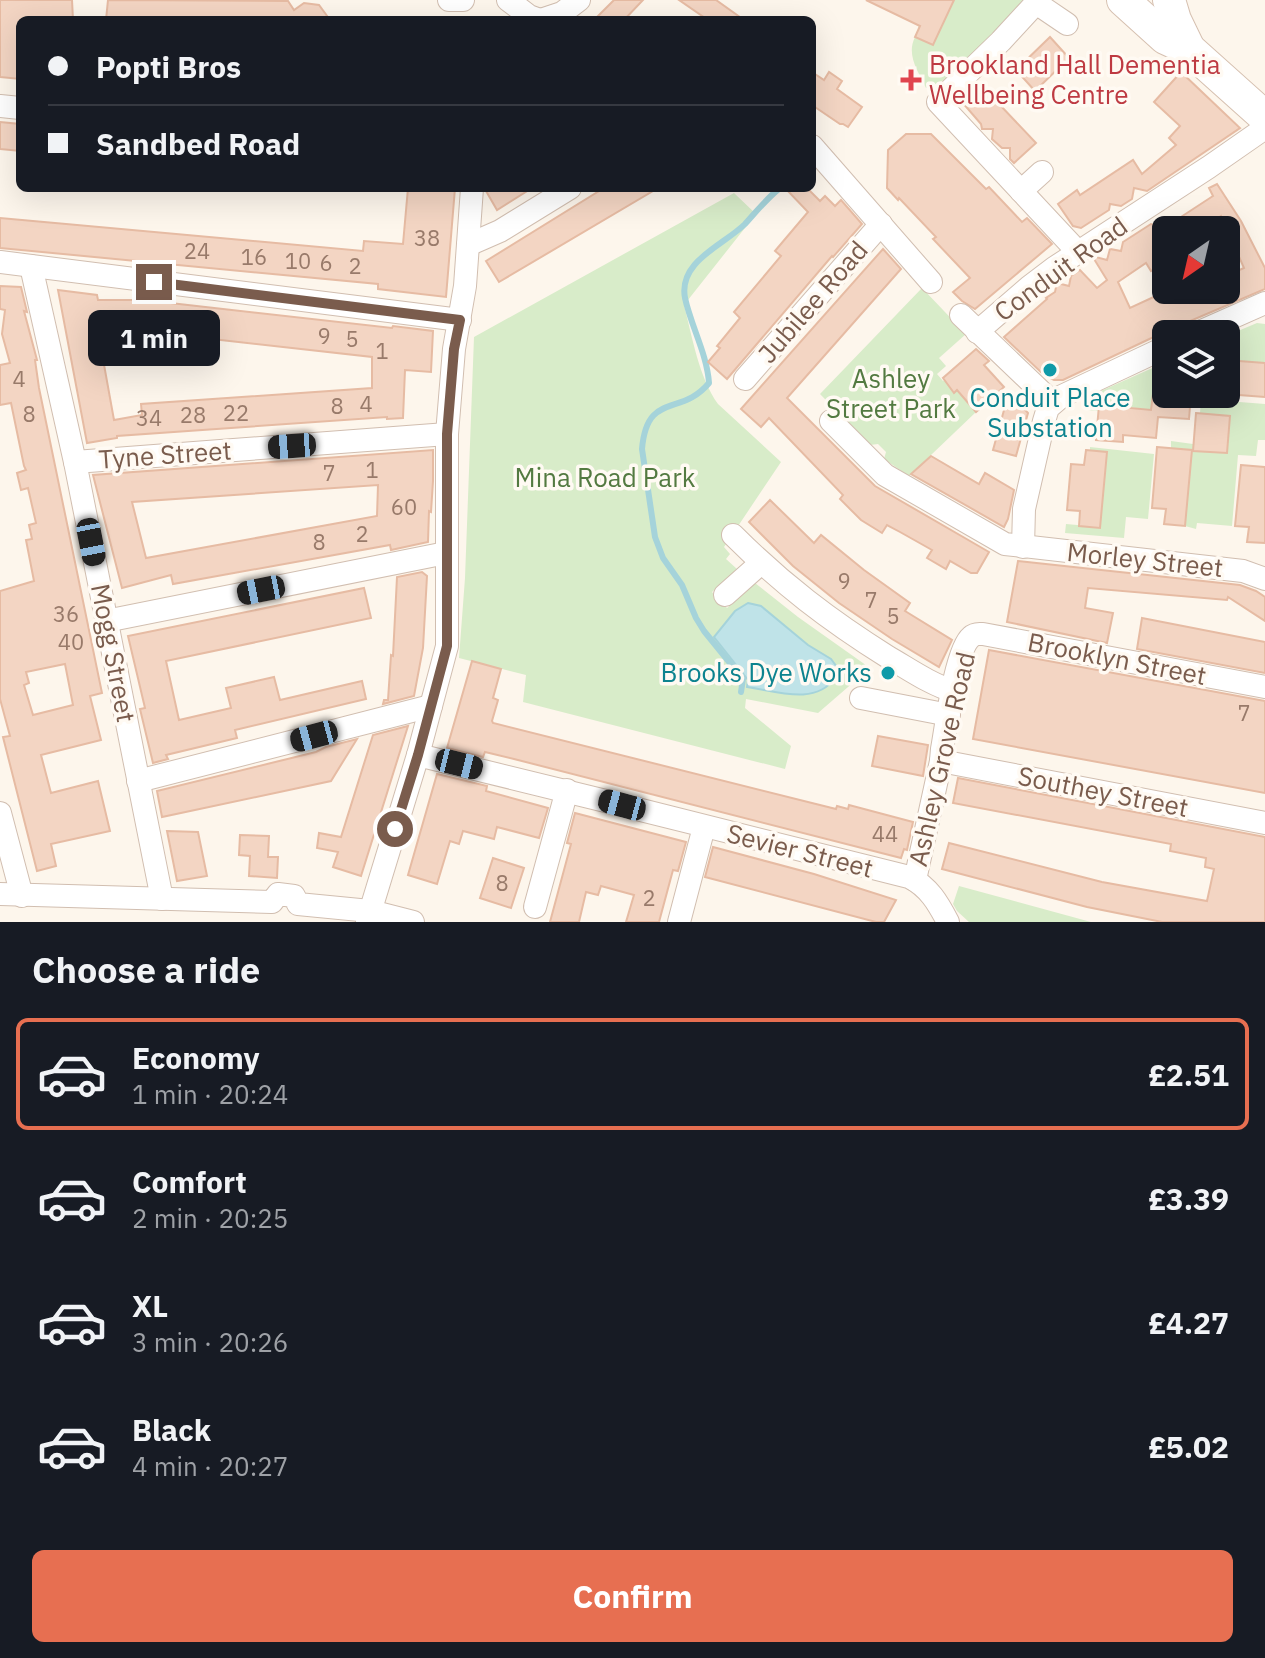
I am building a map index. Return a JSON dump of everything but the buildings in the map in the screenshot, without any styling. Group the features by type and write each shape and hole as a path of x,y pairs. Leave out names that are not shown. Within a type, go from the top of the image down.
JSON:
{"main road":[{"path":"1123,0 1165,38 1189,49 1265,117"},
{"path":"1169,0 1189,49"}],"street":[{"path":"449,0 463,0"},
{"path":"508,0 529,16"},
{"path":"553,16 579,0"},
{"path":"1067,24 1036,3 938,102 1078,252"},
{"name":"Conduit Road","path":"977,332 1029,287 1078,252 1265,128"},
{"path":"816,151 931,282"},
{"path":"1021,191 1042,172"},
{"path":"368,917 418,755 447,646 447,434 454,349 465,286 472,192"},
{"path":"468,245 500,231 563,192"},
{"name":"Jubilee Road","path":"745,379 881,224"},
{"path":"0,262 460,320"},
{"name":"Mogg Street","path":"31,266 75,462 162,899"},
{"path":"1227,320 1265,303"},
{"path":"961,315 1053,403"},
{"path":"1023,547 1024,509 1048,408 1062,396 1152,354"},
{"name":"Morley Street","path":"831,421 885,475 998,541 1023,547 1243,571 1265,579"},
{"name":"Tyne Street","path":"75,462 447,434"},
{"path":"733,535 800,597 835,623 914,672 953,691"},
{"path":"106,621 446,553"},
{"path":"725,595 761,563"},
{"name":"Brooklyn Street","path":"970,637 978,633 1265,687"},
{"name":"Ashley Grove Road","path":"915,880 961,654 970,637"},
{"path":"861,698 949,715"},
{"path":"138,781 431,706"},
{"name":"Sevier Street","path":"418,755 567,790 915,880"},
{"name":"Southey Street","path":"941,761 1265,823"},
{"path":"535,907 567,790"},
{"path":"0,813 11,895 272,902 277,909 291,911 298,904 413,922"},
{"path":"679,922 704,827"},
{"path":"915,880 928,890 948,922"}],"green space":[{"path":"954,0 1028,0 949,78 926,88 914,63 912,50 915,37 932,44 918,24"},
{"name":"Mina Road Park","path":"734,193 756,214 684,305 711,394 781,462 724,547 730,554 726,559 737,569 712,592 727,608 755,583 870,668 818,713 746,699 745,708 791,746 785,769 523,702 526,675 459,658 474,337","holes":["748,603 761,606 808,645 831,659 837,673 747,686"]},
{"name":"Ashley Street Park","path":"922,288 966,334 939,358 946,366 937,374 943,381 948,377 954,392 957,390 976,412 909,476 884,459 886,452 878,444 870,445 820,394"},
{"path":"1257,323 1265,324 1265,363 1240,361 1240,330"},
{"path":"1152,368 1151,416 1137,408 1100,405 1099,411 1087,410 1083,401"},
{"path":"1240,402 1265,404 1265,440 1258,440 1256,456 1238,455 1232,526 1197,523 1196,529 1185,526 1192,450 1171,448 1171,441 1193,444 1193,451 1227,453 1230,416 1200,413 1200,408 1240,408"},
{"path":"1090,447 1154,454 1148,519 1126,517 1124,538 1065,533 1066,524 1100,527 1107,453 1090,451"},
{"path":"959,886 1091,922 969,922 953,904"}],"water":[{"path":"748,603 761,606 808,645 831,659 837,667 839,679 835,678 817,692 806,694 747,687 748,680 714,637 735,611"}],"waterway":[{"path":"741,692 743,679 704,631 682,585 663,558 655,537 642,449 645,431 658,412 687,400 709,383 685,298 688,274 704,255 736,232 776,192"}],"place":[{"name":"Brookland Hall Dementia Wellbeing Centre","path":"911,80"},
{"name":"Conduit Place Substation","path":"1050,370"},
{"name":"Brooks Dye Works","path":"888,673"}],"route":[{"path":"154,282 460,320 454,349 447,434 447,646 395,829"}]}
